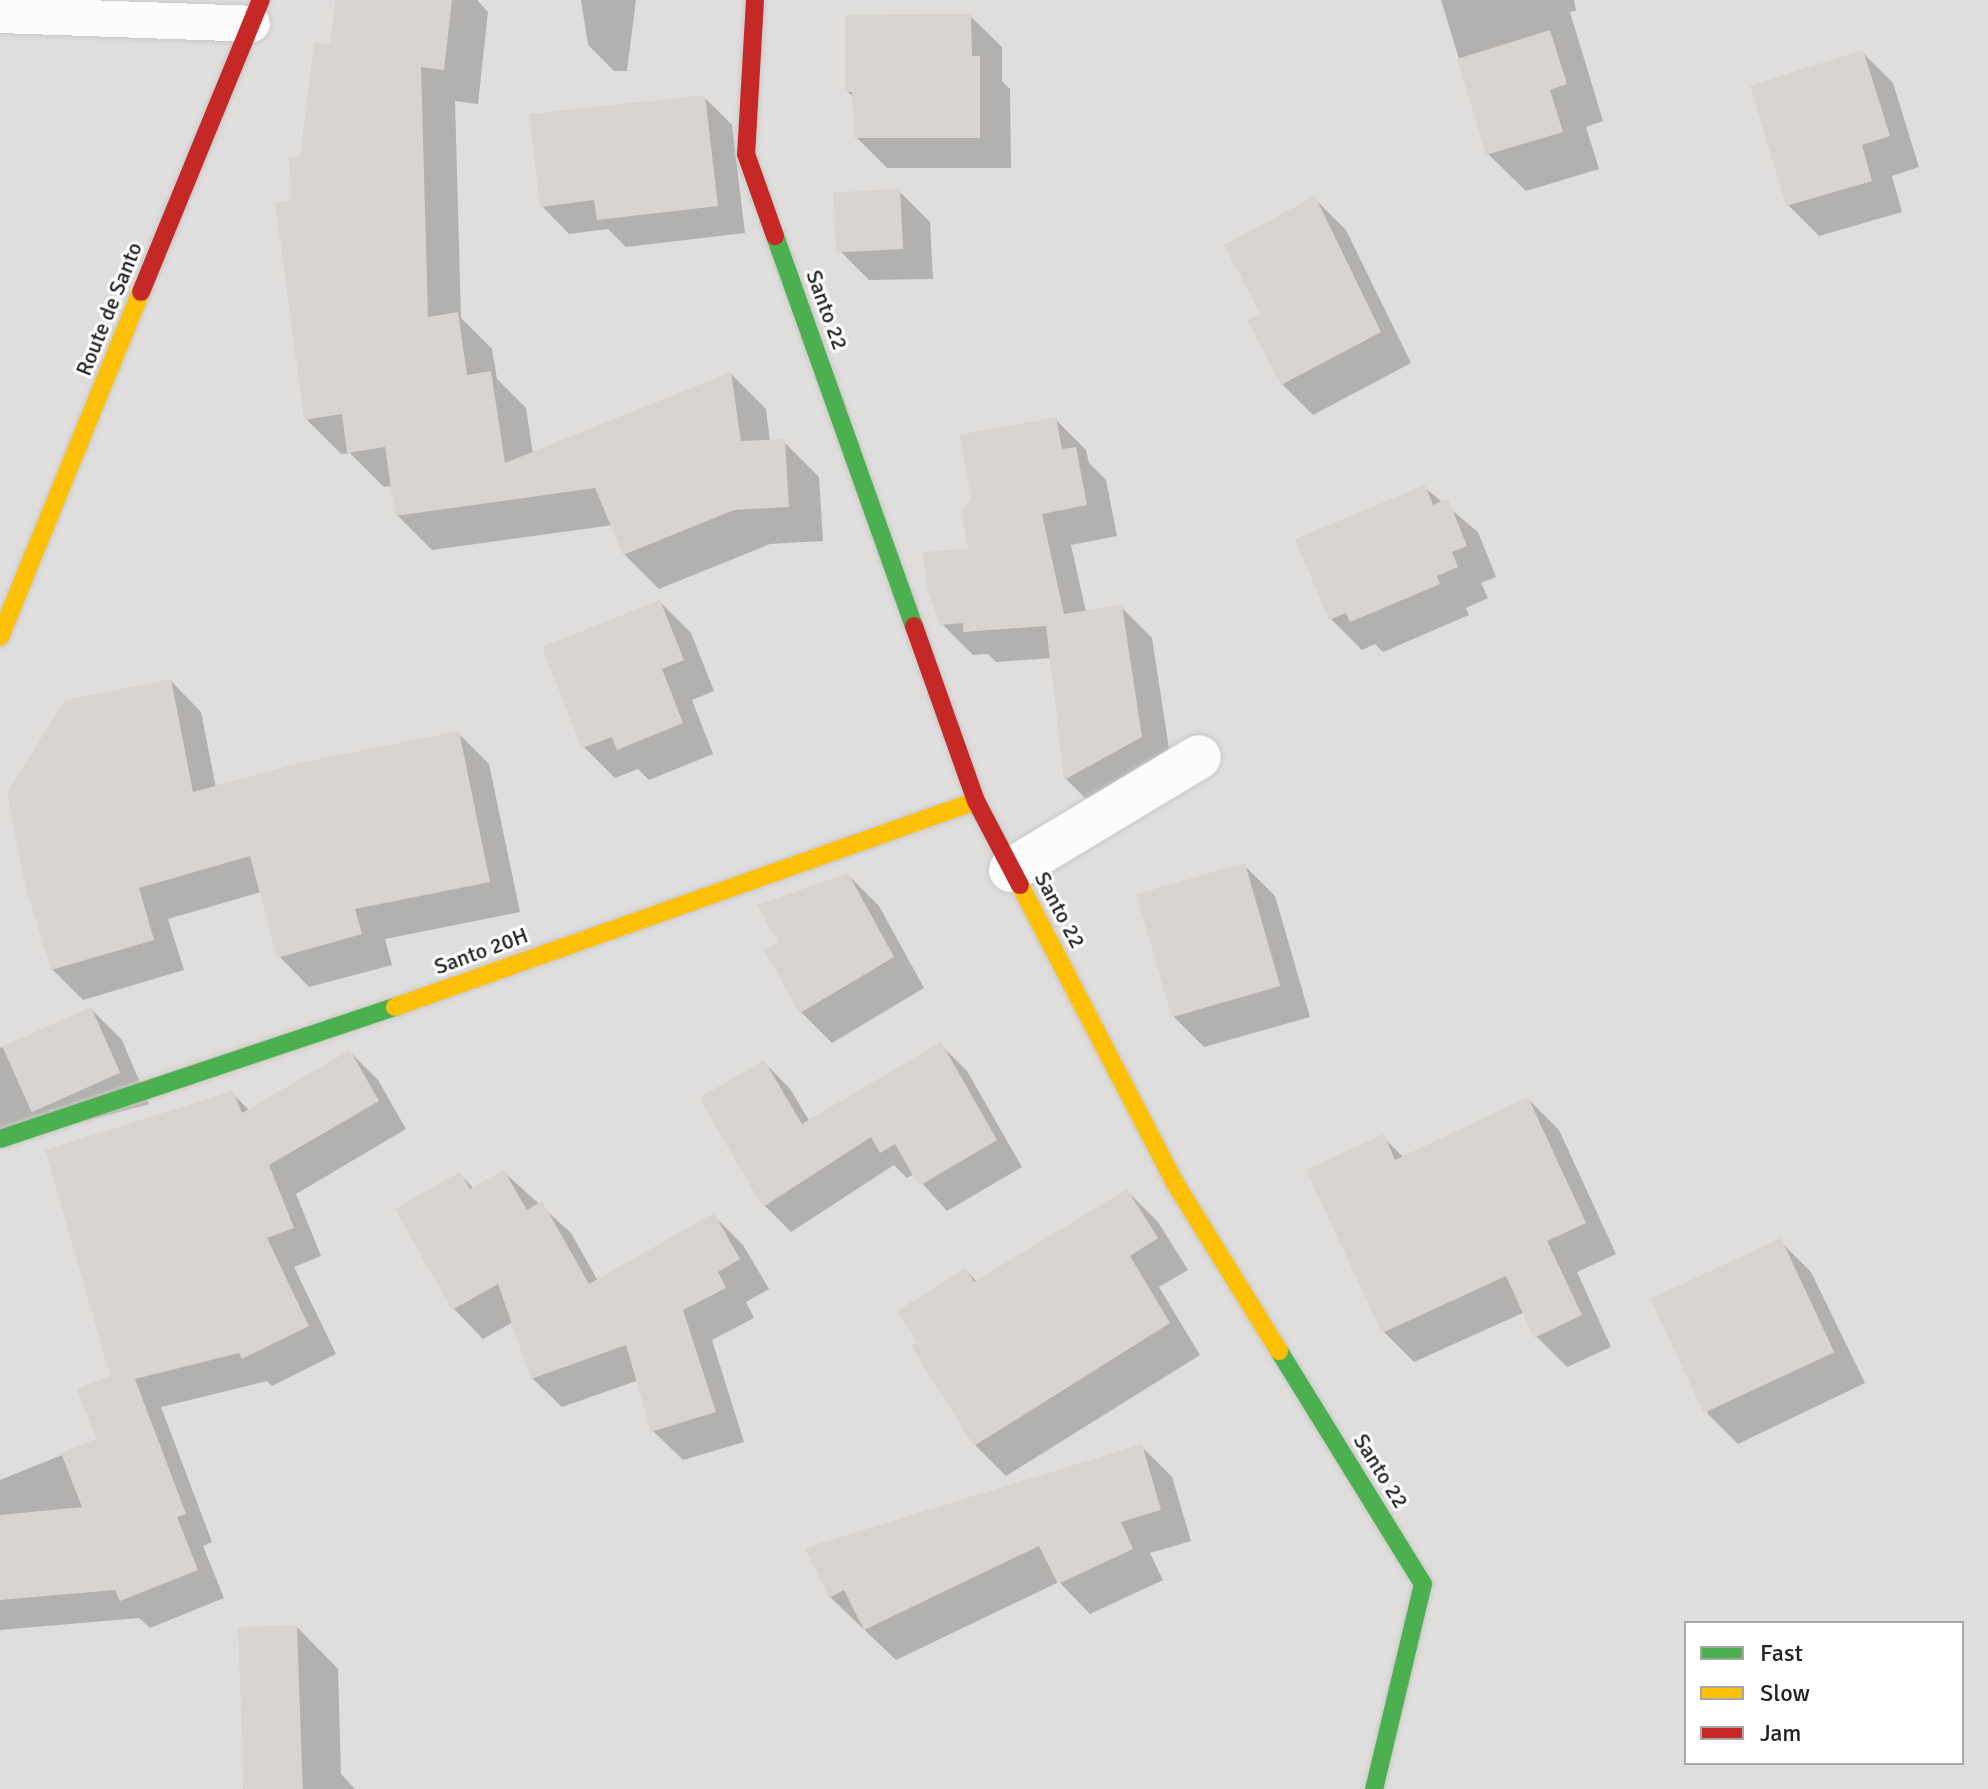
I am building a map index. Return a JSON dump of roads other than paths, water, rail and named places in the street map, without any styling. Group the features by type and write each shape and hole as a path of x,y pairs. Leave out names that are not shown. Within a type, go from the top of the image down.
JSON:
{"street":[{"name":"Santo 22","path":"755,0 746,154 976,801 1178,1188 1423,1584 1374,1789"},
{"name":"Route de Santo","path":"0,637 257,12"},
{"path":"1011,870 1199,757"},
{"name":"Santo 20H","path":"0,1139 381,1012 976,801"}],"lane":[{"path":"0,15 257,12"}]}
